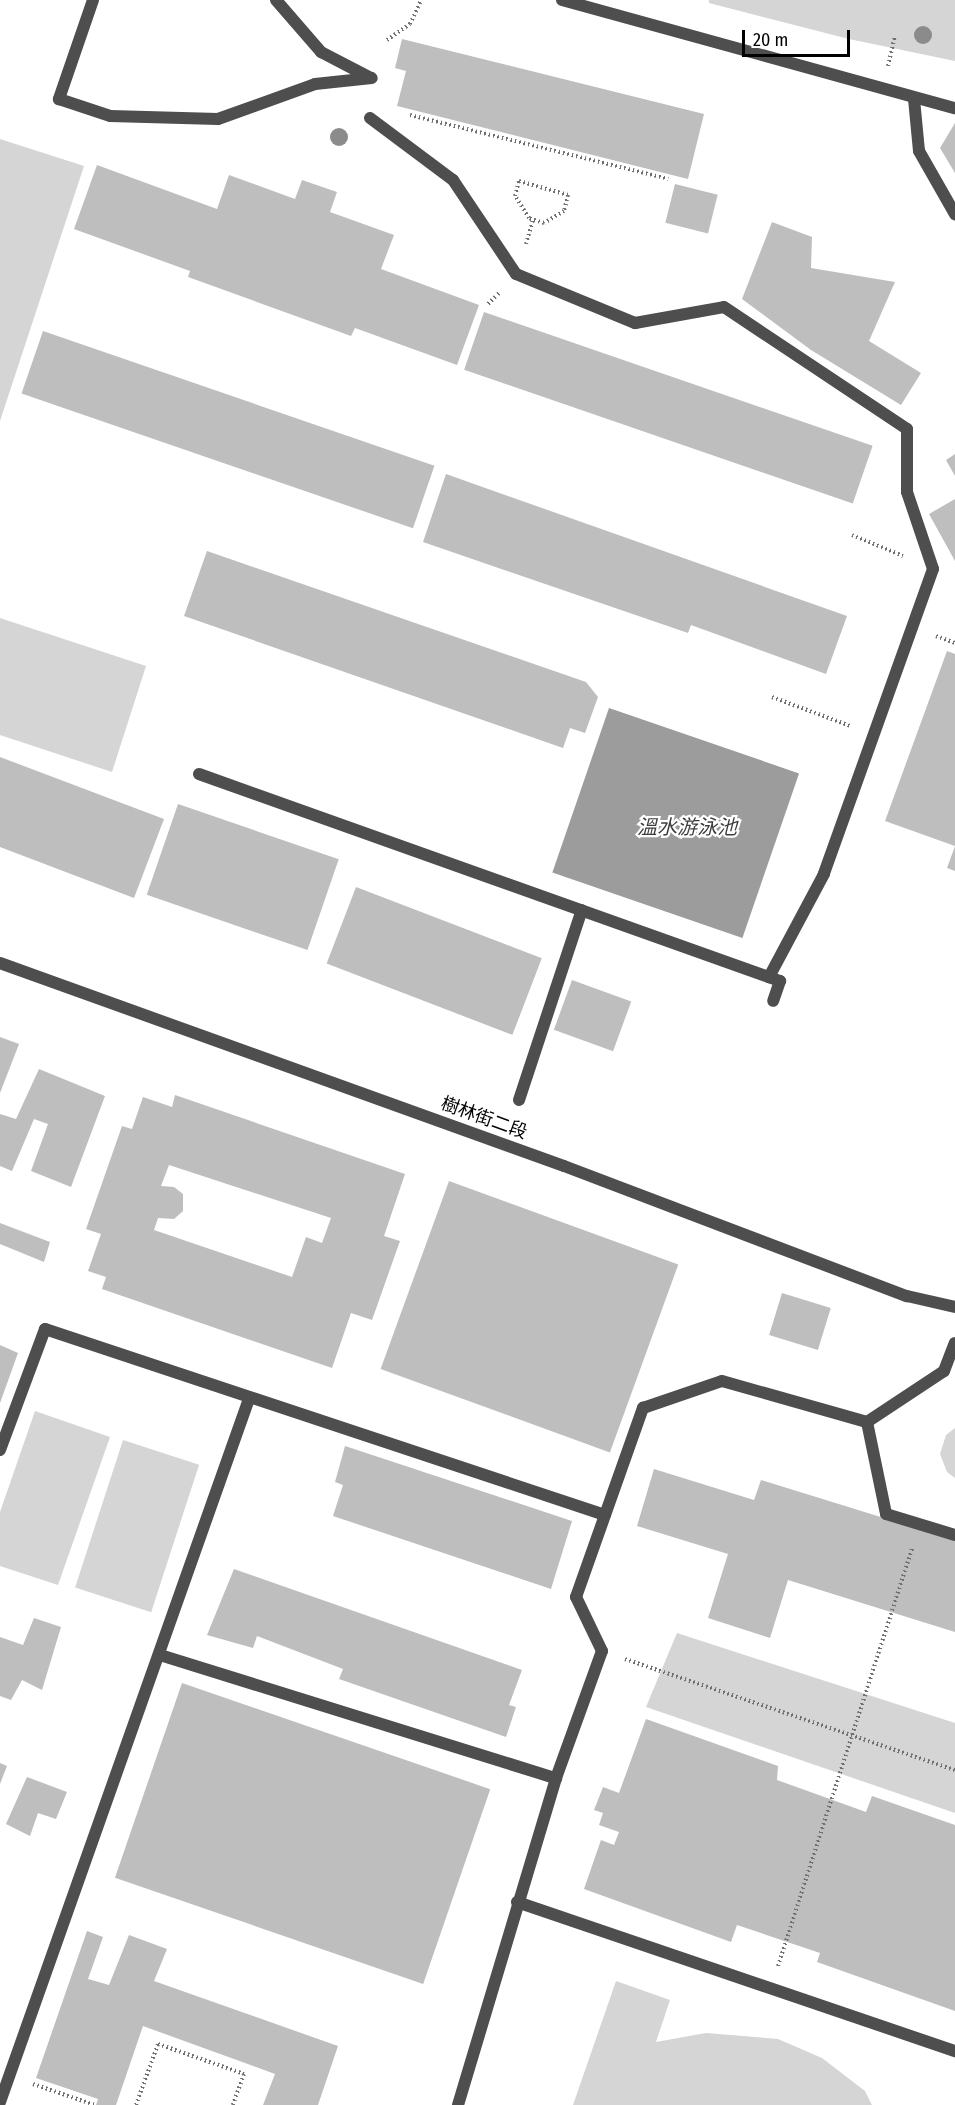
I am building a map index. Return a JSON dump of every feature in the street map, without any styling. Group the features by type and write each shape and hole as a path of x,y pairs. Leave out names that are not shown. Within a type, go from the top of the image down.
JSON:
{"street":[{"path":"93,0 59,99 110,116 218,119 315,84 372,78 321,52 276,0"},
{"path":"562,0 914,99 955,108"},
{"path":"914,99 919,152 955,214"},
{"path":"370,118 453,180 516,274 635,323 724,307 907,429 907,492 933,569 824,874 769,977"},
{"path":"199,774 780,981 773,1001"},
{"path":"519,1100 582,910"},
{"name":"樹林街二段","path":"0,963 564,1166 907,1296 955,1307"},
{"path":"0,1450 45,1329 249,1399 605,1515"},
{"path":"458,2105 556,1778 602,1651 576,1598 643,1407 722,1381 867,1422 949,1372 955,1343"},
{"path":"0,2102 7,2076 160,1655 249,1399"},
{"path":"867,1422 886,1514 955,1535"},
{"path":"160,1655 556,1778"},
{"path":"517,1902 955,2051"}],"path":[{"path":"387,40 410,24 421,0"},
{"path":"892,52 895,36"},
{"path":"406,114 668,179"},
{"path":"519,181 568,195 564,211 544,223 529,218 515,196 519,181"},
{"path":"852,535 933,569"},
{"path":"772,697 874,734"},
{"path":"771,1988 920,1524"},
{"path":"602,1651 955,1770"},
{"path":"136,2105 158,2044 244,2074 236,2104"},
{"path":"7,2076 95,2105"}],"shaded area":[{"path":"709,0 955,0 955,61 849,39 709,3"},
{"path":"0,139 84,166 0,421"},
{"path":"0,618 146,666 112,772 0,735"},
{"path":"35,1411 110,1437 58,1585 0,1566 0,1512"},
{"path":"955,1428 955,1478 947,1472 940,1454 946,1435"},
{"path":"123,1440 199,1465 151,1612 75,1587"},
{"path":"677,1633 955,1723 955,1813 646,1707"},
{"path":"616,1981 670,2000 656,2042 706,2033 778,2039 822,2058 865,2091 872,2105 573,2105"}],"water":[{"name":"溫水游泳池","path":"609,708 799,773 742,938 552,873"}],"building":[{"path":"402,39 704,114 688,179 397,106 406,71 395,68"},
{"path":"955,123 955,173 940,148"},
{"path":"97,165 217,209 229,175 295,199 302,180 337,192 330,212 394,235 381,269 479,305 457,365 355,328 351,336 188,277 190,271 74,229"},
{"path":"675,184 718,195 708,233 665,223"},
{"path":"772,222 812,237 811,268 895,282 869,341 921,373 901,405 811,350 742,299"},
{"path":"484,312 873,446 853,503 464,370"},
{"path":"43,331 434,466 413,528 22,393"},
{"path":"955,454 955,476 946,460"},
{"path":"446,474 847,616 826,674 691,625 688,633 423,542"},
{"path":"955,499 955,561 929,514"},
{"path":"207,551 586,682 598,697 585,733 570,728 563,748 184,616"},
{"path":"947,651 955,654 955,846 885,821"},
{"path":"0,757 164,819 134,898 0,847"},
{"path":"178,804 339,859 307,950 147,895"},
{"path":"955,846 955,871 947,868"},
{"path":"356,887 542,958 512,1035 327,964"},
{"path":"572,980 631,1002 613,1051 554,1030"},
{"path":"0,1037 19,1044 0,1093"},
{"path":"39,1069 105,1096 71,1187 31,1171 48,1124 34,1119 12,1171 0,1166 0,1114 16,1119"},
{"path":"175,1095 405,1174 384,1236 400,1241 372,1320 351,1313 332,1368 102,1289 106,1277 88,1271 101,1234 86,1229 122,1126 132,1129 143,1097 172,1107","holes":["169,1165 331,1218 322,1243 306,1237 292,1277 154,1230 158,1218 174,1219 183,1211 183,1194 174,1187 161,1186"]},
{"path":"449,1181 678,1264 610,1452 381,1369"},
{"path":"0,1223 50,1242 44,1262 0,1244"},
{"path":"782,1293 831,1308 818,1350 769,1335"},
{"path":"0,1345 18,1353 0,1403"},
{"path":"345,1446 572,1521 551,1589 333,1516 343,1485 335,1482"},
{"path":"654,1469 754,1500 761,1480 955,1540 955,1632 788,1580 770,1638 708,1618 728,1554 637,1526"},
{"path":"234,1569 522,1670 509,1705 516,1707 506,1737 339,1679 343,1669 257,1636 253,1648 207,1635"},
{"path":"34,1618 61,1627 42,1690 22,1680 11,1700 0,1696 0,1637 23,1645"},
{"path":"182,1683 490,1789 423,1984 115,1878"},
{"path":"646,1719 778,1766 777,1780 866,1812 872,1796 955,1825 955,2011 817,1962 820,1953 737,1925 731,1942 584,1889 601,1840 614,1845 619,1832 599,1825 603,1813 594,1810 603,1787 619,1793"},
{"path":"0,1763 7,1766 0,1784"},
{"path":"27,1777 67,1792 56,1819 38,1813 30,1836 6,1824"},
{"path":"87,1931 103,1937 88,1979 109,1985 129,1935 167,1949 154,1981 338,2046 318,2105 263,2105 275,2074 143,2026 116,2105 96,2105 98,2099 36,2078"}]}
